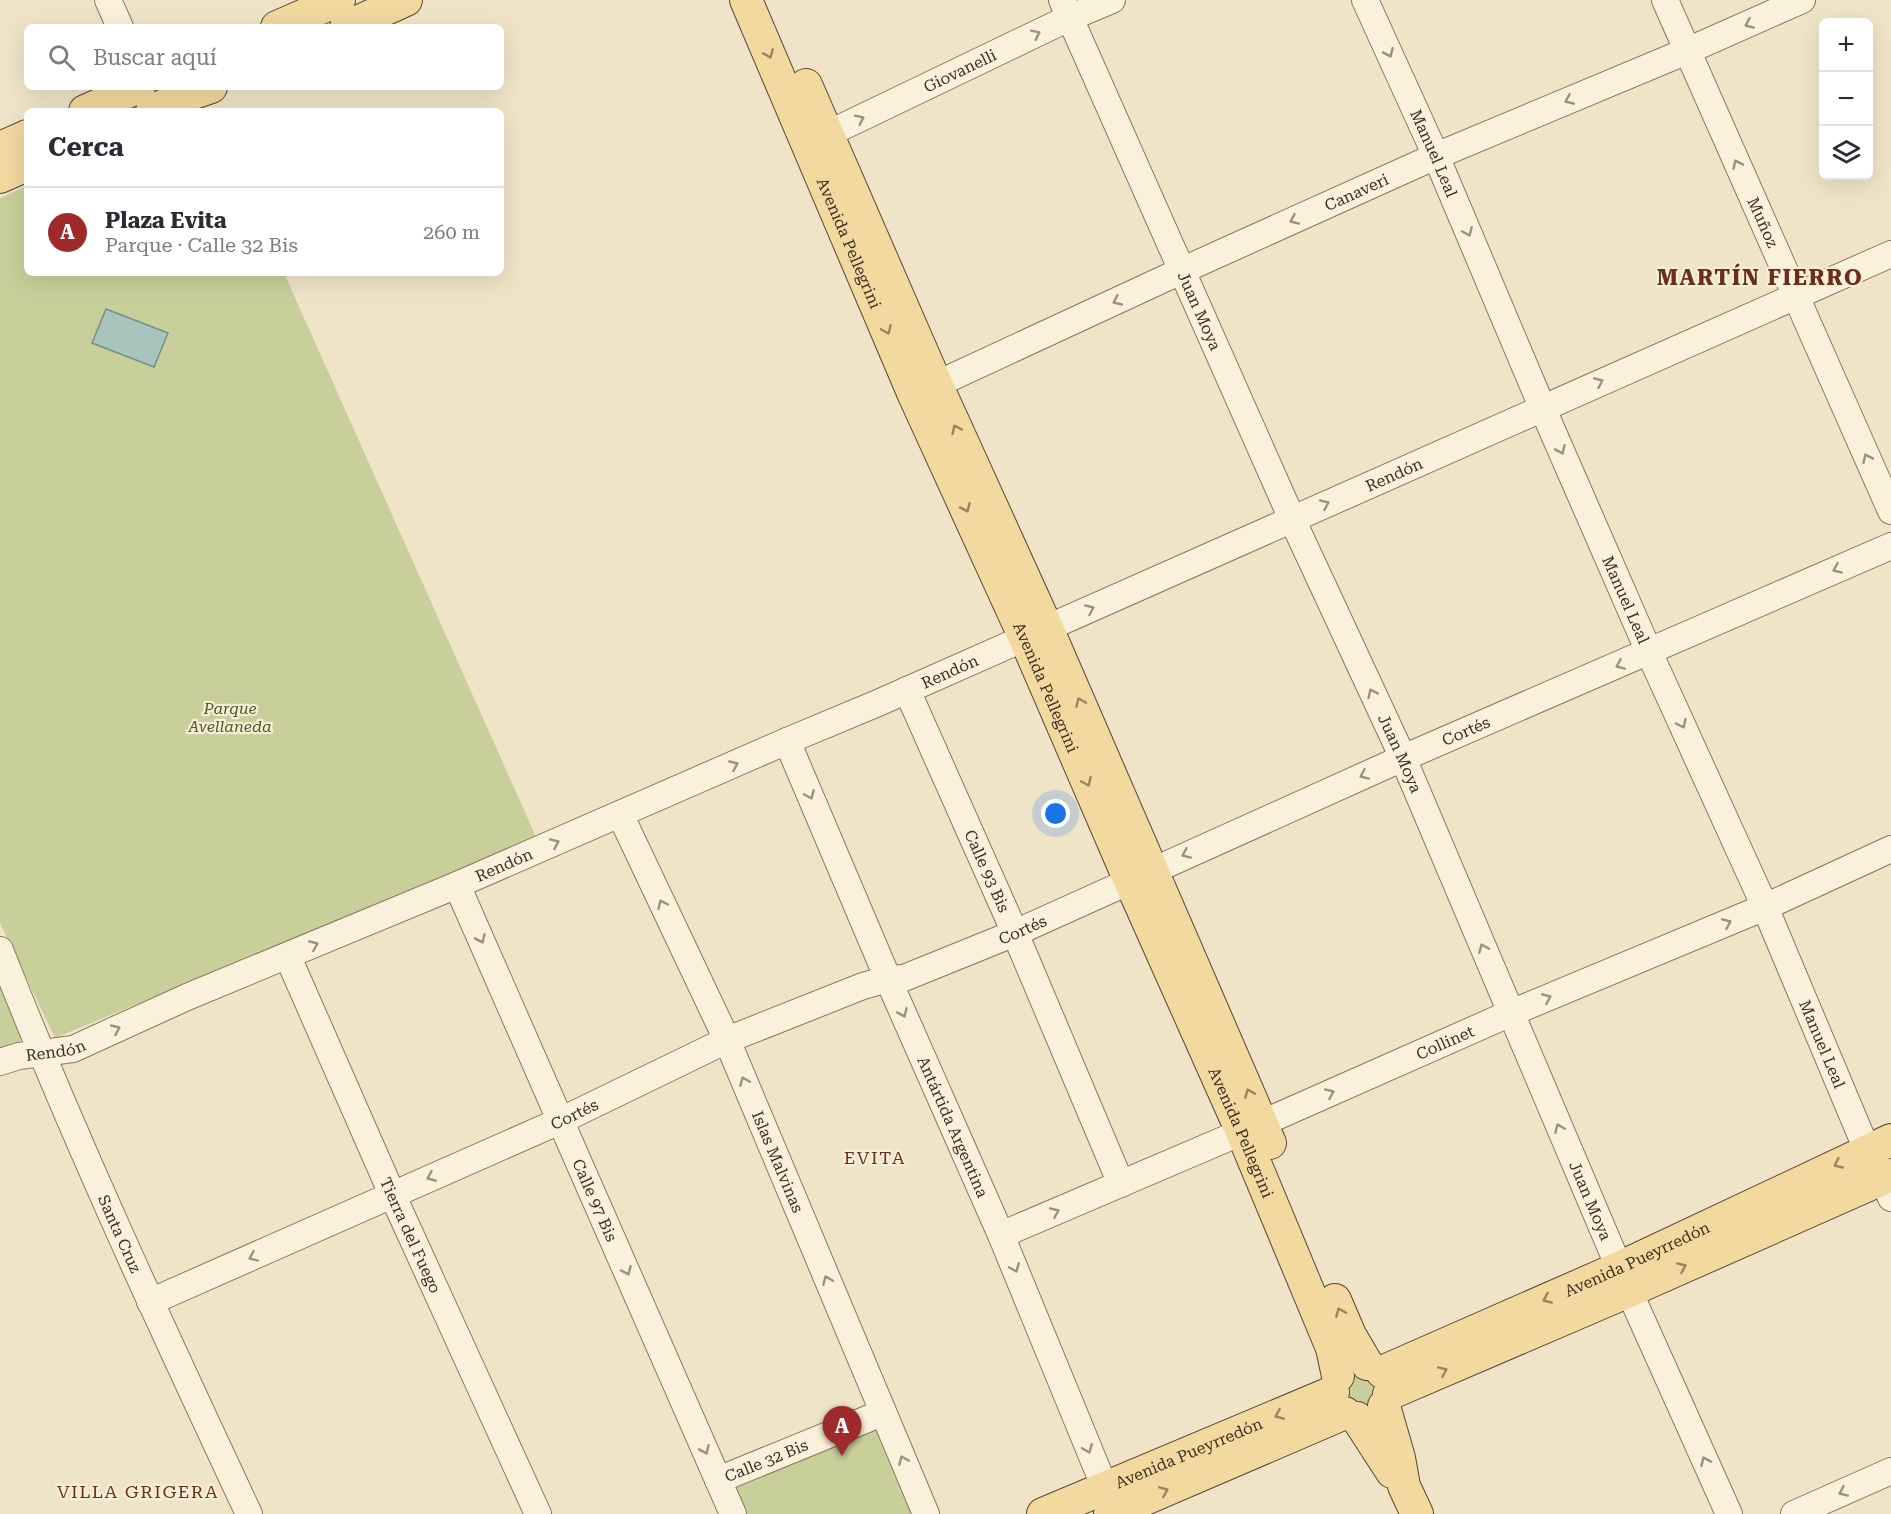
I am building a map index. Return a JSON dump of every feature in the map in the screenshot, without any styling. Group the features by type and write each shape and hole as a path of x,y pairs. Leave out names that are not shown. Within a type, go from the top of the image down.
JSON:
{"main road":[{"path":"284,24 339,0"},
{"path":"353,24 406,0"},
{"name":"Avenida Pellegrini","path":"746,0 818,139"},
{"name":"Avenida Pellegrini","path":"768,0 818,139 926,390 1036,633 1252,1127 1350,1335 1362,1392 1399,1458 1404,1486 1417,1514"},
{"path":"101,108 195,90"},
{"path":"0,148 24,137"},
{"path":"0,177 24,166"},
{"name":"Avenida Pueyrredón","path":"1624,1280 1879,1145"},
{"name":"Avenida Pueyrredón","path":"1043,1514 1111,1507 1250,1440 1624,1280 1888,1184"}],"street":[{"path":"108,0 119,24"},
{"name":"Giovanelli","path":"818,139 1066,9 1112,0"},
{"name":"Manuel Leal","path":"1365,0 1436,156 1649,652 1879,1145 1888,1184"},
{"name":"Muñoz","path":"1665,0 1891,511"},
{"name":"Canaveri","path":"926,390 1181,271 1436,156 1687,51 1802,0"},
{"name":"Juan Moya","path":"1066,9 1292,519 1403,758 1624,1280 1729,1514"},
{"name":"Rendón","path":"0,1062 19,1056 73,1049 187,997 457,885 1036,633 1891,254"},
{"name":"Cortés","path":"150,1302 562,1120 727,1040 863,986 888,979 904,978 1015,933 1403,758 1891,546"},
{"name":"Calle 93 Bis","path":"906,690 1015,933 1121,1184"},
{"name":"Antártida Argentina","path":"787,741 888,979 1001,1235 1111,1507"},
{"name":"Islas Malvinas","path":"620,814 727,1040 926,1514"},
{"name":"Collinet","path":"1001,1235 1511,1013 1766,907 1891,849"},
{"name":"Calle 97 Bis","path":"457,885 733,1514"},
{"name":"Santa Cruz","path":"0,950 41,1053 150,1302 249,1514"},
{"name":"Tierra del Fuego","path":"288,957 392,1194 538,1514"},
{"name":"Calle 32 Bis","path":"718,1480 882,1413"},
{"path":"1794,1514 1891,1471"}],"green space":[{"name":"Parque Avellaneda","path":"24,187 24,276 285,276 537,839 55,1038 0,923 0,198"},
{"path":"0,982 23,1033 19,1043 0,1049"},
{"path":"1359,1374 1378,1384 1372,1405 1358,1406 1348,1398 1348,1385"},
{"path":"874,1423 913,1514 745,1514 735,1493 736,1483"}],"water":[{"path":"106,309 168,333 154,367 92,343"}],"place":[{"name":"Plaza Evita","path":"842,1456"}],"district":[{"name":"MARTÍN FIERRO","path":"1760,277"},
{"name":"EVITA","path":"875,1158"},
{"name":"VILLA GRIGERA","path":"138,1492"}]}
